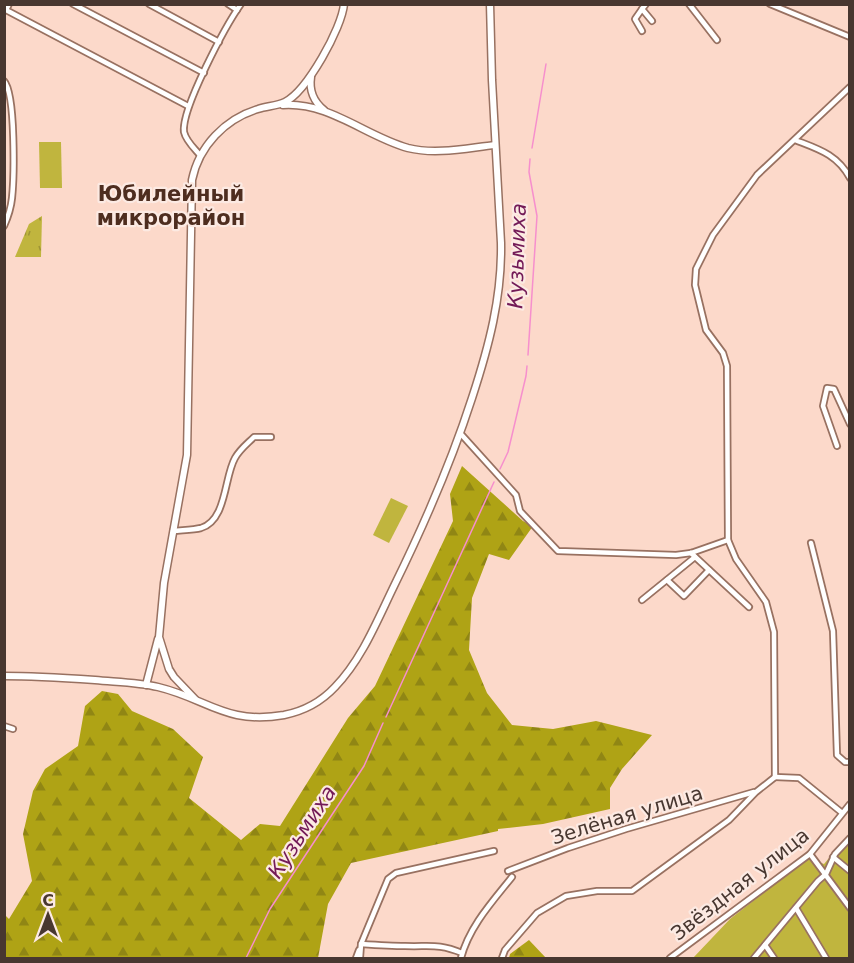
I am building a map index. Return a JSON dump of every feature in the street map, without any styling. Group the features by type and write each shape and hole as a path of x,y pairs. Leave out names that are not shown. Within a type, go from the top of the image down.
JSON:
{"street":[{"path":"73,4 204,73"},
{"path":"149,4 219,42"},
{"path":"200,155 186,137 184,122 188,106 239,7 228,4"},
{"path":"276,105 295,95 311,77 339,26 344,4"},
{"path":"4,676 146,685 170,691 242,717 270,717 305,709 319,701 334,689 357,659 421,531 460,434 487,350 500,290 501,243 490,4"},
{"path":"642,31 635,19 646,4"},
{"path":"689,4 717,40"},
{"path":"770,4 849,37"},
{"path":"7,7 188,106"},
{"path":"642,9 652,21"},
{"path":"311,77 310,85 315,99 327,112"},
{"path":"4,81 8,85 10,94 13,147 12,200 4,226"},
{"path":"775,777 773,624 766,602 736,559 728,540 727,366 723,353 706,330 695,285 696,269 712,234 746,188 849,87"},
{"path":"146,685 159,637 162,598 188,445 190,196 192,180 200,155 219,132 234,121 258,109 276,105 302,105 327,112 417,150 438,151 495,145"},
{"path":"795,140 827,152 849,178"},
{"path":"837,446 823,406 827,388 834,390 849,424"},
{"path":"460,434 516,495 520,511 558,551 693,555 749,607"},
{"path":"173,531 200,528 212,520 223,502 230,470 239,451 254,437 271,437"},
{"path":"642,600 693,555 728,540"},
{"path":"812,543 833,631 837,755 845,762 849,762"},
{"path":"667,580 684,596 709,570"},
{"path":"159,637 169,669 198,703"},
{"path":"4,726 12,729"},
{"path":"502,958 505,950 537,913 566,896 597,891 632,891 729,820 756,792 775,777 799,778 841,812"},
{"name":"Зелёная улица","path":"508,871 626,828 756,792"},
{"name":"Звёздная улица","path":"670,958 810,854 849,804"},
{"path":"754,958 818,880 826,874 833,857 849,838"},
{"path":"356,958 388,879 396,873 494,851"},
{"path":"810,854 849,908"},
{"path":"833,857 849,871"},
{"path":"361,944 433,945 448,947 462,956 479,919 512,877"},
{"path":"796,908 826,958"},
{"path":"360,958 361,944"},
{"path":"765,945 774,958"}],"green space":[{"path":"39,142 61,142 62,188 40,188"},
{"path":"42,216 41,257 15,257 29,224"},
{"path":"462,466 523,521 533,526 509,560 489,554 472,598 469,650 487,693 512,725 553,729 596,721 652,735 622,769 610,788 610,809 543,824 498,829 498,831 351,863 328,904 318,958 5,958 4,914 9,919 32,881 23,834 33,791 45,769 78,746 85,706 102,691 118,694 132,711 173,729 203,757 189,798 241,840 260,824 280,826 348,718 375,686 453,521 450,494"},
{"path":"391,498 408,506 389,543 373,535"},
{"path":"849,834 849,958 693,958 730,919 808,858 824,864"},
{"path":"529,940 546,958 509,958 510,954"}],"waterway":[{"name":"Кузьмиха","path":"532,148 546,64"},
{"name":"Кузьмиха","path":"528,355 537,216 529,172 530,159"},
{"name":"Кузьмиха","path":"500,469 508,452 527,366"},
{"name":"Кузьмиха","path":"386,717 494,482"},
{"name":"Кузьмиха","path":"246,958 270,909 364,766 383,723"}],"district":[{"name":"Юбилейный микрорайон","path":"171,206"}]}
